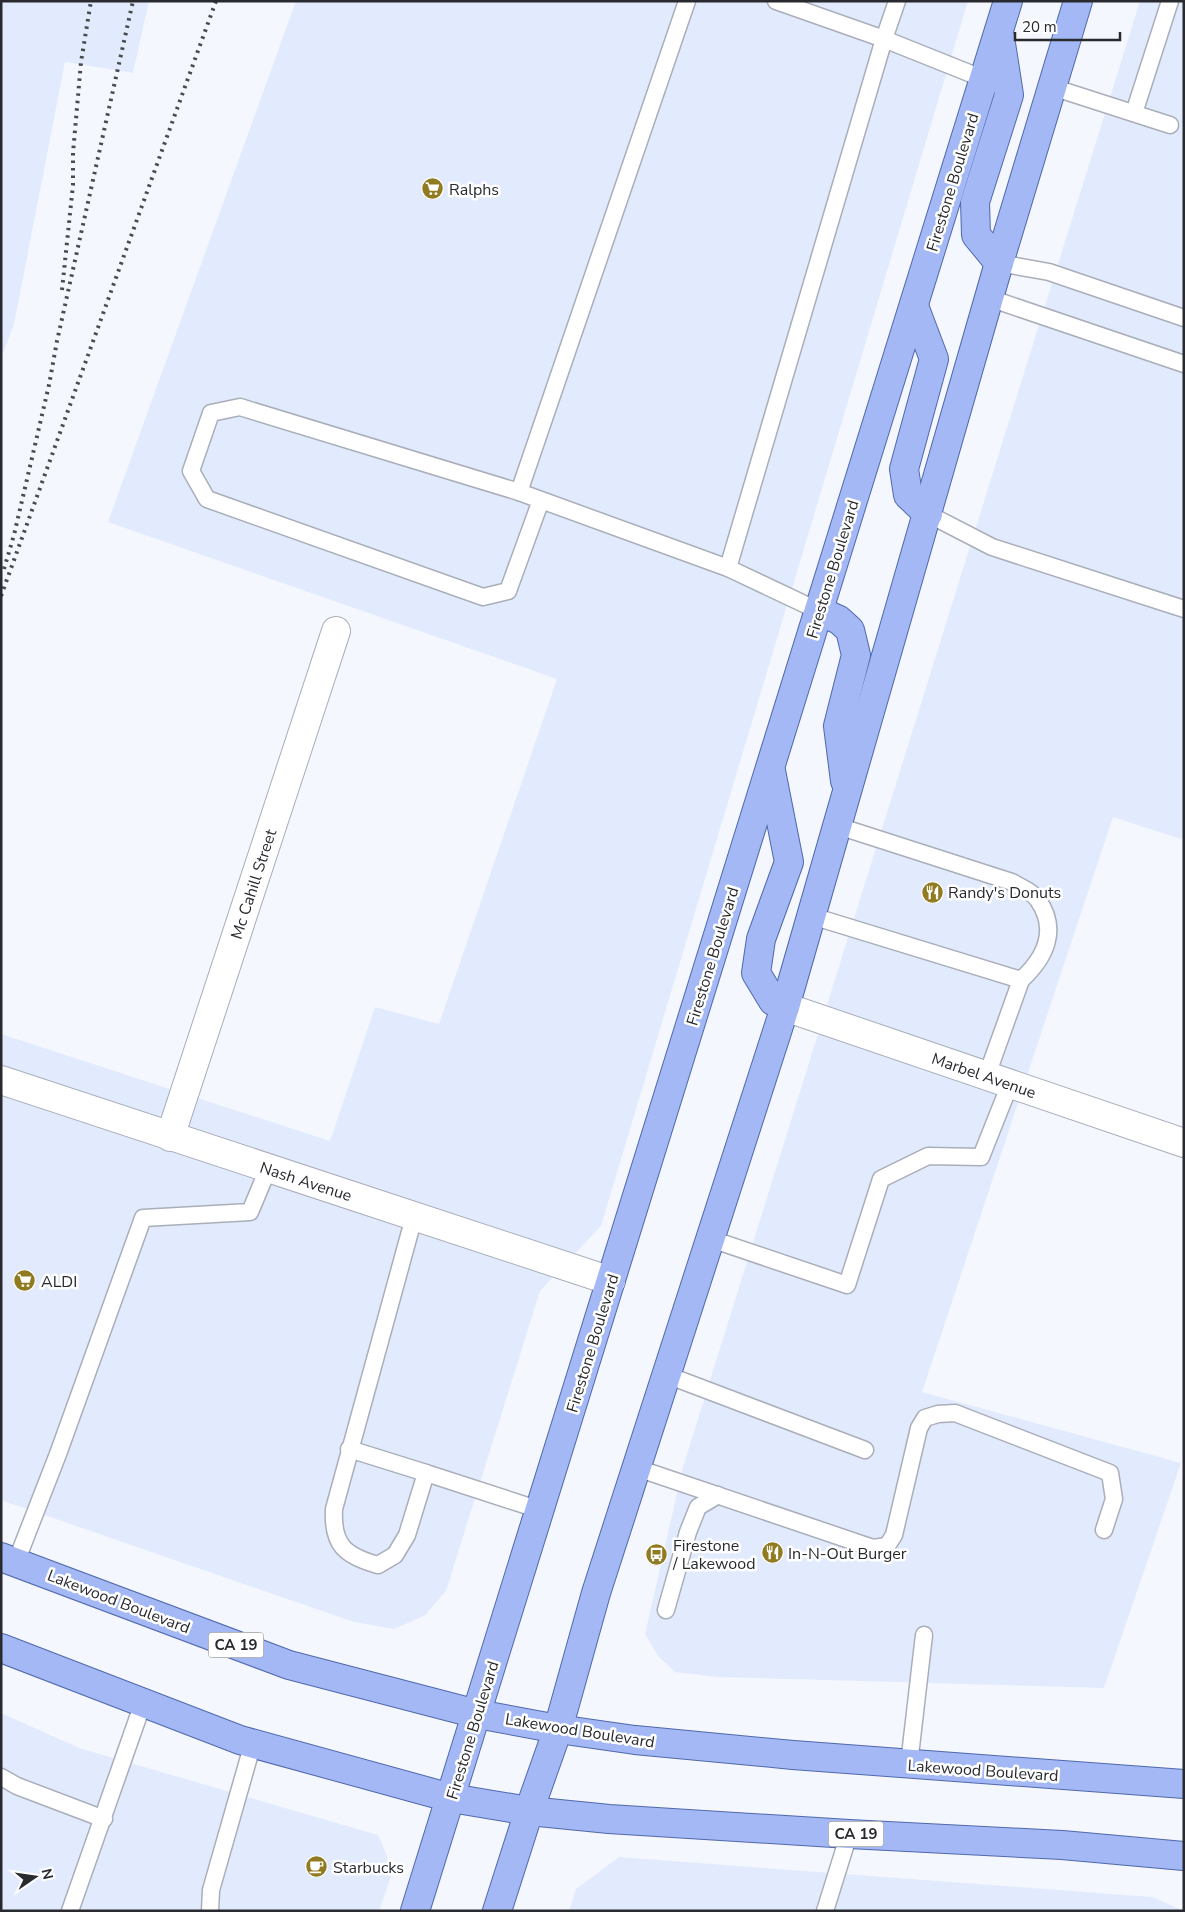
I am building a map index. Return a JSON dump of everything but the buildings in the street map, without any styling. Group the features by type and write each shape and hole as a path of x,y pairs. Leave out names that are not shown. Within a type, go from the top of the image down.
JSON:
{"main road":[{"name":"Firestone Boulevard","path":"416,1911 1008,1"},
{"path":"497,1911 558,1729 596,1593 785,1007 999,263 1078,1"},
{"path":"999,30 1009,96 975,202 976,235 999,263"},
{"path":"914,306 934,359 904,469 908,495 928,514"},
{"path":"819,611 839,620 850,630 856,655 838,726 847,793"},
{"path":"770,769 789,862 761,939 756,973 773,1001 785,1007"},
{"name":"Lakewood Boulevard","path":"9,1559 289,1665 477,1714 558,1729 635,1740 909,1764 1184,1784"},
{"name":"CA 19","path":"1,1648 252,1743 451,1798 529,1811 609,1819 1062,1845 1184,1856"}],"street":[{"name":"Mc Cahill Street","path":"170,1137 336,631"},
{"name":"Marbel Avenue","path":"785,1007 1184,1143"},
{"name":"Nash Avenue","path":"1,1080 611,1281"}],"lane":[{"path":"519,492 687,1"},
{"path":"776,1 884,39 984,79"},
{"path":"728,568 884,39 897,1"},
{"path":"1134,113 1170,1"},
{"path":"1052,86 1170,125"},
{"path":"999,263 1049,272 1184,318"},
{"path":"989,298 1184,364"},
{"path":"541,500 508,591 483,597 207,499 191,471 212,413 240,407 519,492 541,500 728,568 819,611"},
{"path":"928,514 992,547 1184,609"},
{"path":"711,1239 848,1285 881,1179 928,1156 981,1157 1021,980 1033,968 1042,954 1049,934 1046,918 1038,899 1012,882 838,826"},
{"path":"812,916 1021,980"},
{"path":"9,1559 58,1454 143,1218 250,1212 268,1169"},
{"path":"414,1217 334,1509 333,1525 346,1552 358,1560 378,1565 395,1555 407,1535 426,1474"},
{"path":"667,1375 865,1450"},
{"path":"637,1468 873,1548 887,1546 894,1535 919,1428 925,1418 938,1414 955,1413 1110,1473 1114,1499 1104,1530"},
{"path":"349,1449 540,1510"},
{"path":"666,1610 688,1532 698,1507 718,1495"},
{"path":"909,1764 924,1635"},
{"path":"70,1911 144,1703"},
{"path":"210,1911 211,1890 252,1743"},
{"path":"1,1777 17,1786 104,1819"},
{"path":"824,1911 850,1834"}],"shaded area":[{"path":"1,1 149,1 133,73 65,62 14,324 1,358"},
{"path":"296,1 968,1 601,1226 540,1291 446,1591 424,1616 394,1629 354,1622 1,1500 1,1034 330,1141 375,1007 439,1024 557,679 108,522"},
{"path":"1140,1 1184,1 1184,840 1113,817 922,1392 1181,1463 1104,1688 717,1677 675,1672 658,1656 645,1634 683,1467"},
{"path":"1,1713 79,1748 378,1835 387,1856 391,1876 379,1911 1,1911"},
{"path":"619,1857 1152,1897 1184,1911 569,1911 576,1889"}],"railway":[{"path":"62,290 73,185 73,153 81,62 91,1"},
{"path":"4,569 14,535 49,385 57,341 133,1"},
{"path":"1,596 216,1"}],"place":[{"name":"Ralphs","path":"433,189"},
{"name":"Randy's Donuts","path":"932,892"},
{"name":"ALDI","path":"25,1281"},
{"name":"In-N-Out Burger","path":"772,1553"},
{"name":"Firestone / Lakewood","path":"657,1554"},
{"name":"Starbucks","path":"317,1867"}]}
